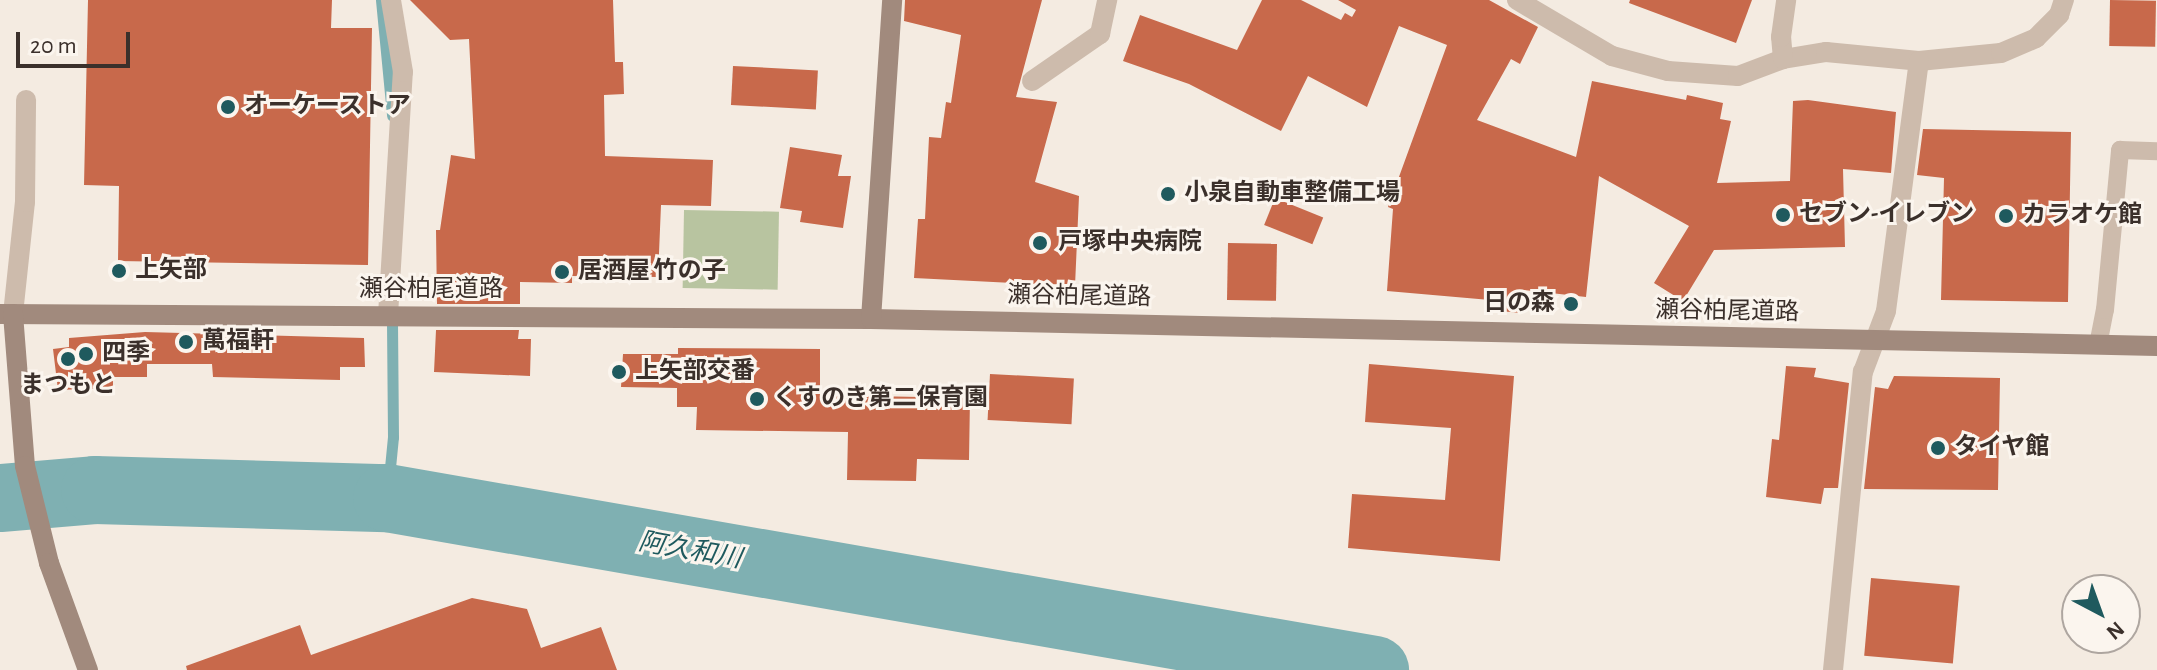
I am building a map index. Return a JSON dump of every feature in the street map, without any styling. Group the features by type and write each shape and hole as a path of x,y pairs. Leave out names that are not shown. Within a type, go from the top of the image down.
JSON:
{"main road":[{"path":"871,319 892,0"},
{"name":"瀬谷柏尾道路","path":"6,314 871,319 2157,346"},
{"path":"6,314 25,466 44,541 88,670"}],"street":[{"path":"388,315 403,72 391,0"},
{"path":"1032,81 1100,34 1107,0"},
{"path":"1517,0 1612,56 1668,71 1738,76 1783,59 1826,52 1919,61 2001,53 2036,38 2059,15 2064,0"},
{"path":"1783,59 1781,37 1786,0"},
{"path":"1833,670 1863,372 1886,311 1919,61"},
{"path":"6,314 25,202 26,100"}],"lane":[{"path":"2098,345 2105,310 2120,150 2157,151"}],"green space":[{"path":"684,210 779,212 778,290 683,288"}],"building":[{"name":"オーケーストア","path":"88,0 332,0 331,28 372,28 368,265 118,261 119,186 84,185"},
{"path":"410,0 613,0 615,62 623,62 624,94 604,95 605,156 713,160 711,206 661,205 658,277 572,276 572,283 520,282 520,304 437,304 436,230 440,230 451,155 475,159 469,39 450,40"},
{"path":"905,0 1042,0 1016,97 1057,102 1035,182 1079,196 1075,286 914,278 918,219 925,219 929,137 941,138 946,102 951,103 961,35 904,21"},
{"path":"1262,0 1301,0 1341,20 1345,13 1352,17 1356,10 1338,0 1489,0 1538,27 1520,64 1511,59 1477,120 1576,157 1592,81 1686,100 1687,95 1723,103 1720,119 1731,121 1717,183 1790,181 1793,101 1808,100 1896,112 1891,173 1843,169 1845,247 1714,250 1683,301 1654,283 1689,226 1599,176 1586,297 1523,290 1521,313 1489,310 1490,300 1387,291 1393,209 1388,207 1447,45 1399,26 1367,107 1308,76 1281,131 1189,84 1123,61 1140,15 1237,50"},
{"path":"1630,0 1752,0 1736,43 1629,3"},
{"path":"2110,0 2156,1 2155,47 2109,46"},
{"path":"733,66 818,70 816,109 731,105"},
{"name":"カラオケ館","path":"1923,129 2071,132 2068,302 1941,300 1944,178 1917,175"},
{"path":"790,147 842,155 838,176 851,176 843,228 800,222 802,211 780,208"},
{"path":"1275,198 1323,217 1312,244 1264,225"},
{"path":"1228,243 1277,244 1276,301 1227,300"},
{"path":"436,330 519,330 518,339 531,339 530,376 434,372"},
{"path":"145,332 364,338 365,367 340,367 340,380 213,377 212,364 147,364 147,377 113,377 113,388 58,390 53,349 69,347 69,338"},
{"path":"678,348 820,349 820,395 970,398 969,460 917,459 916,481 847,480 848,432 696,430 697,407 677,407 677,388 621,387 623,354 678,354"},
{"path":"1369,364 1514,376 1500,561 1348,548 1352,494 1445,500 1451,428 1365,422"},
{"path":"1786,366 1816,368 1814,377 1849,383 1838,488 1824,488 1821,504 1766,497 1772,439 1779,440"},
{"path":"990,374 1074,378 1071,424 988,420"},
{"name":"タイヤ館","path":"1894,376 2000,378 1998,490 1864,489 1875,387 1888,389"},
{"path":"1871,578 1960,586 1953,663 1864,656"},
{"path":"472,598 527,609 541,648 601,627 617,670 187,670 186,666 300,625 311,655"}],"waterway":[{"path":"381,0 392,115"},
{"path":"387,498 393,437 392,312"},
{"name":"阿久和川","path":"0,498 95,490 387,498 1375,670"}],"place":[{"name":"オーケーストア","path":"228,107"},
{"name":"小泉自動車整備工場","path":"1168,194"},
{"name":"セブン-イレブン","path":"1783,215"},
{"name":"カラオケ館","path":"2006,216"},
{"name":"戸塚中央病院","path":"1040,243"},
{"name":"上矢部","path":"119,271"},
{"name":"居酒屋 竹の子","path":"562,272"},
{"name":"日の森","path":"1571,304"},
{"name":"萬福軒","path":"186,342"},
{"name":"四季","path":"86,354"},
{"name":"まつもと","path":"68,359"},
{"name":"上矢部交番","path":"619,372"},
{"name":"くすのき第二保育園","path":"757,399"},
{"name":"タイヤ館","path":"1938,448"}]}
